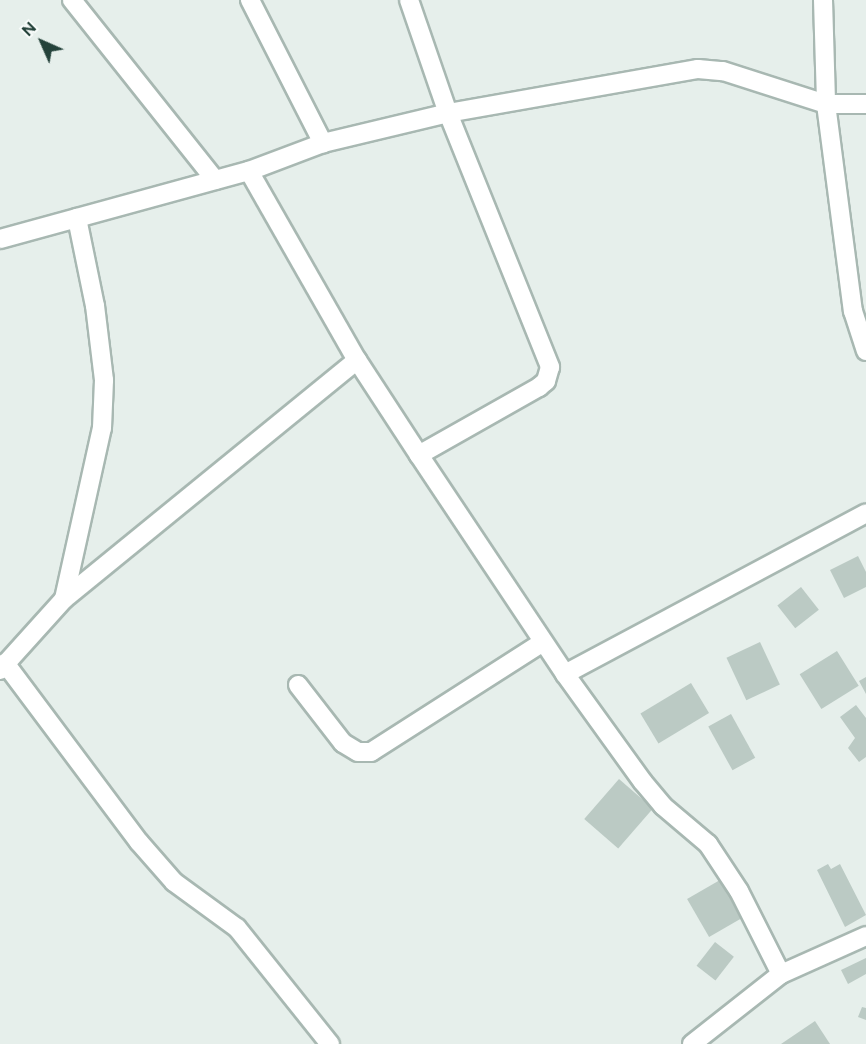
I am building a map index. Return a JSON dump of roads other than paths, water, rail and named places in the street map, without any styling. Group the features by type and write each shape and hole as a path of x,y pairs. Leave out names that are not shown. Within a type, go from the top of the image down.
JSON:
{"street":[{"path":"72,0 215,180"},
{"path":"250,0 324,143"},
{"path":"409,0 448,113 550,368 546,381 539,387 419,456"},
{"path":"823,0 826,104 853,311 866,351"},
{"path":"0,239 249,171 324,143 448,113 698,69 723,71 826,104 866,104"},
{"path":"249,171 357,360 419,456 565,674 663,806 708,844 739,891 781,974"},
{"path":"64,599 102,428 104,399 95,306 77,218"},
{"path":"330,1044 237,928 174,882 139,842 3,667 64,599 357,360"},
{"path":"565,674 866,513"},
{"path":"298,685 343,743 358,752 371,752 543,642"},
{"path":"692,1044 781,974 866,936"}]}
